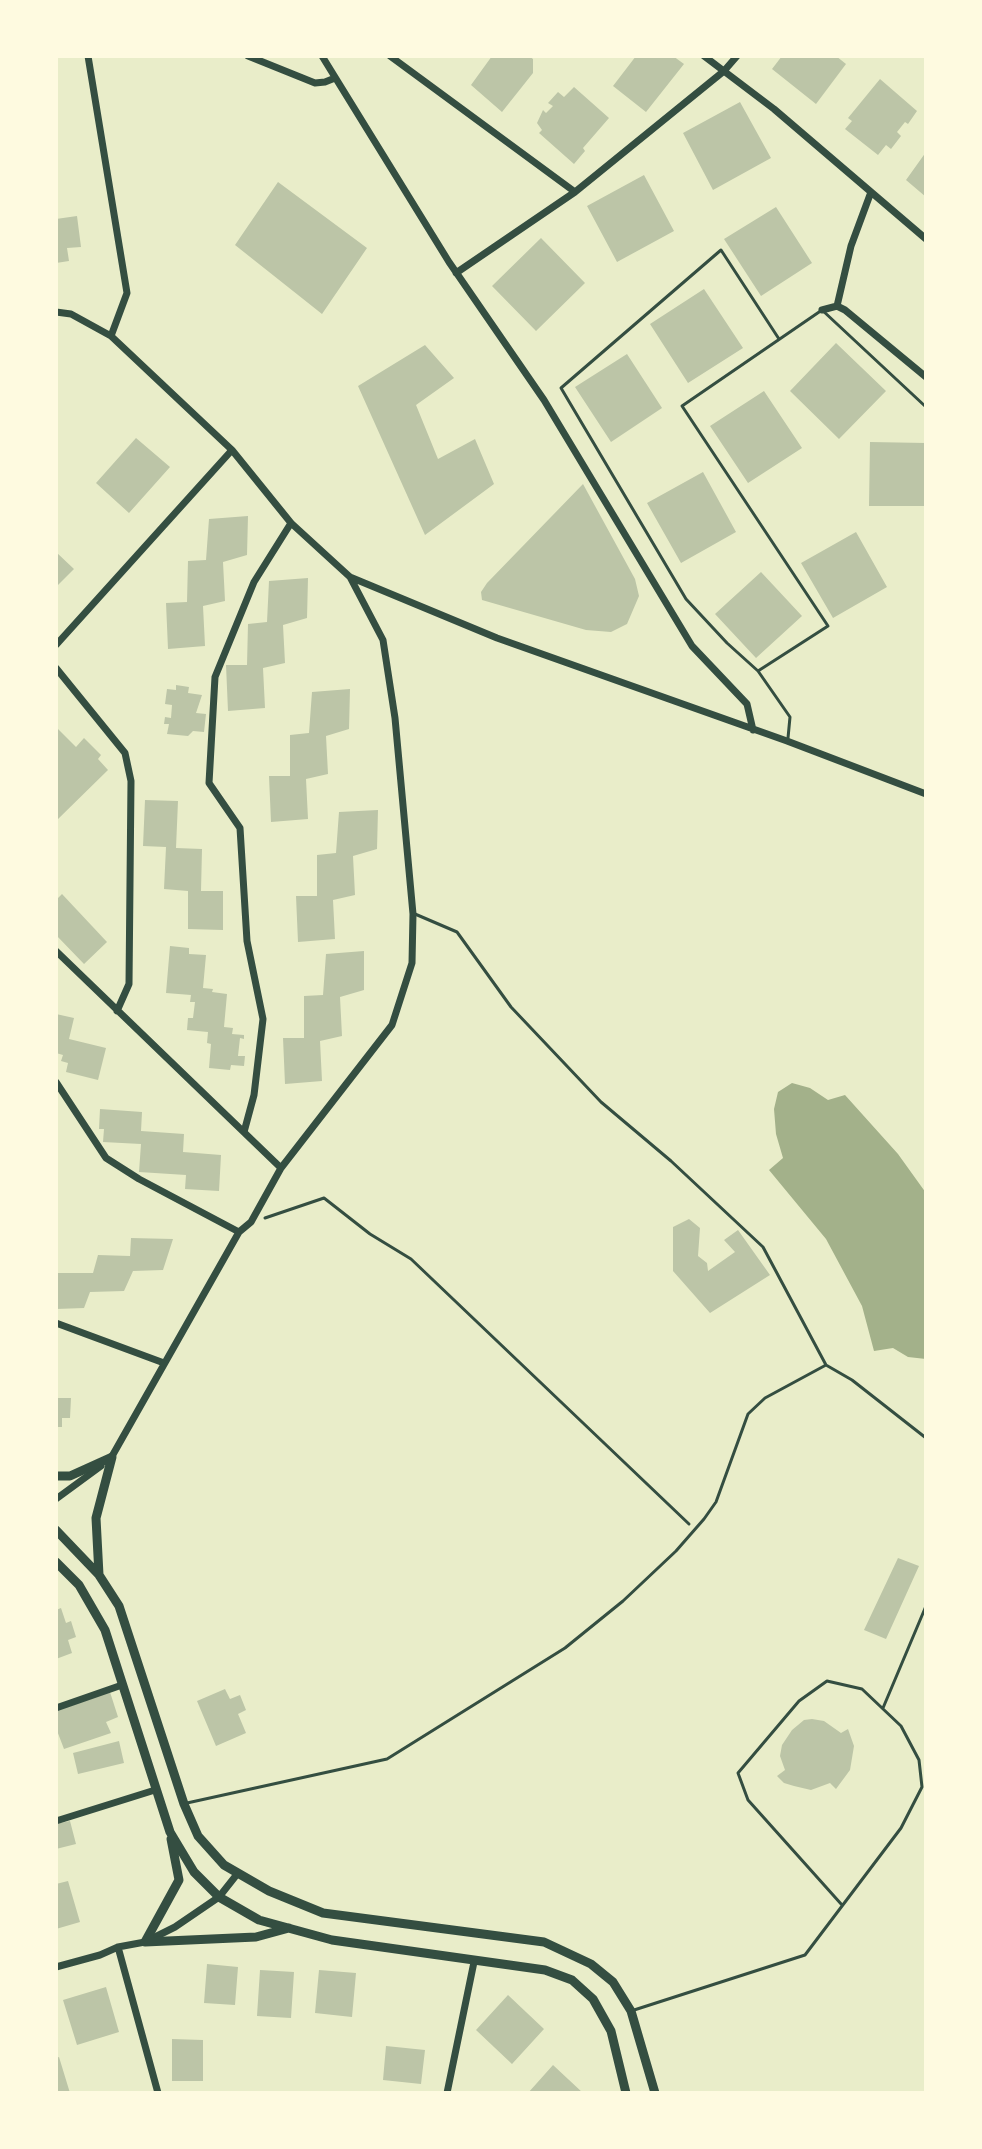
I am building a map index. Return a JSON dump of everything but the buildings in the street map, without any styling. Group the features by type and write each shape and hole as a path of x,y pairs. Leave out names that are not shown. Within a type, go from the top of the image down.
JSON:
{"street":[{"path":"88,56 127,293 111,336"},
{"path":"248,56 315,83 335,78"},
{"path":"322,56 456,273 544,400 692,646 747,704 753,730"},
{"path":"390,56 575,192"},
{"path":"704,56 774,109 926,239"},
{"path":"456,273 575,192 724,71 737,56"},
{"path":"837,306 851,246 871,192"},
{"path":"822,310 837,306"},
{"path":"837,306 926,377"},
{"path":"56,312 71,314 111,336 232,450 291,523 350,577 383,640 395,718 413,914 412,963 392,1025 281,1168 251,1222 239,1232 112,1457 96,1518 99,1575"},
{"path":"56,645 232,450"},
{"path":"244,1132 254,1095 263,1019 247,941 240,828 209,783 215,677 254,582 291,523"},
{"path":"350,577 497,638 926,794"},
{"path":"56,668 125,753 131,781 129,984 117,1011"},
{"path":"56,951 281,1168"},
{"path":"56,1082 106,1158 239,1232"},
{"path":"56,1323 164,1363"},
{"path":"56,1476 70,1476 112,1457"},
{"path":"56,1499 112,1457"},
{"path":"56,1530 99,1575 119,1606 184,1804 198,1836 224,1865 269,1891 323,1913 544,1942 591,1964 613,1982 631,2011 655,2093"},
{"path":"56,1562 79,1585 105,1630 170,1832 179,1880 145,1942"},
{"path":"56,1708 122,1685"},
{"path":"56,1821 155,1790"},
{"path":"170,1832 194,1872 219,1897 259,1920 332,1940 545,1970 572,1980 593,1999 611,2031 626,2093"},
{"path":"145,1942 175,1927 219,1897 238,1873"},
{"path":"56,1967 118,1947 145,1942 256,1937 289,1928"},
{"path":"118,1947 158,2093"},
{"path":"447,2093 474,1962"}],"lane":[{"path":"780,339 721,250 561,388 686,599 758,671 790,717 787,741"},
{"path":"758,671 828,626 682,406 822,310 926,407"},
{"path":"413,914 457,932 511,1007 601,1102 671,1161 763,1247 826,1365 852,1380 926,1438"},
{"path":"184,1804 387,1759 565,1648 623,1601 695,1529 716,1502 748,1414 765,1398 826,1365"},
{"path":"883,1708 926,1606"},
{"path":"631,2011 805,1955 901,1828 922,1787 919,1760 901,1726 862,1689 827,1681 799,1701 738,1773 748,1800 842,1905"}],"path":[{"path":"251,1222 324,1198 370,1234 411,1259 695,1529"}],"shaded area":[{"path":"792,1083 810,1088 828,1100 845,1095 898,1154 926,1193 926,1359 908,1357 893,1348 874,1351 862,1306 826,1239 769,1170 783,1158 776,1134 774,1109 778,1092"}]}
